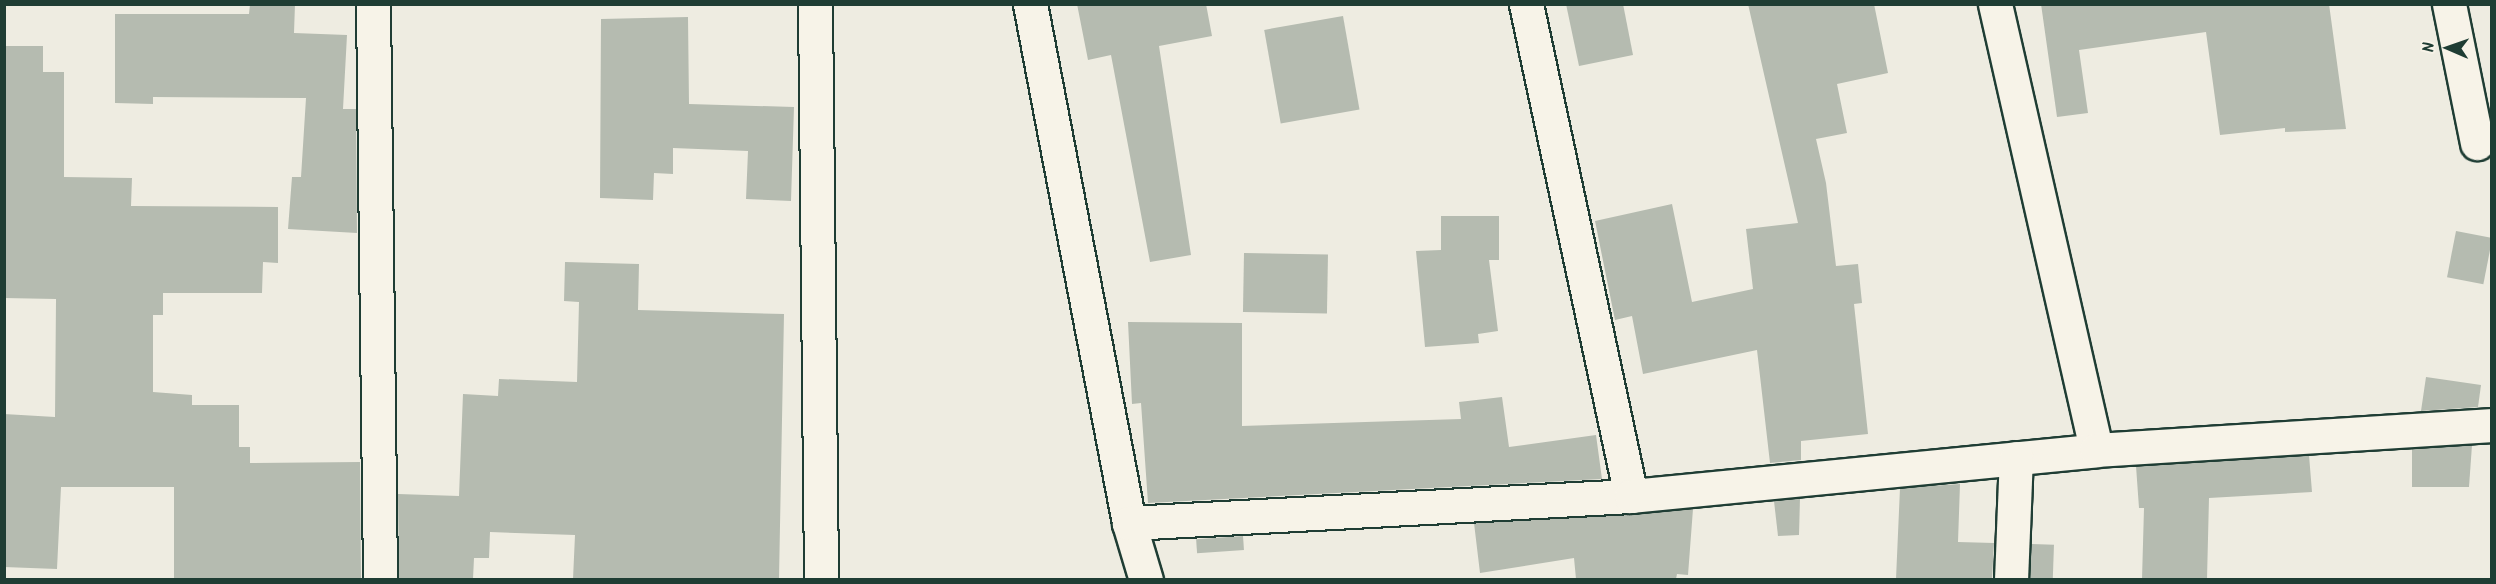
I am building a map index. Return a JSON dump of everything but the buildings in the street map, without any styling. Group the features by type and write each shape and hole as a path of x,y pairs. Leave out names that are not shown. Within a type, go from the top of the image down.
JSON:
{"street":[{"path":"373,4 380,579"},
{"path":"815,4 821,579"},
{"path":"1030,4 1129,523 1146,579"},
{"path":"1526,4 1631,496"},
{"path":"1995,4 2096,450"},
{"path":"2449,4 2476,143"},
{"path":"1129,523 1631,496 2096,450 2492,425"},
{"path":"2011,579 2016,458"}]}
